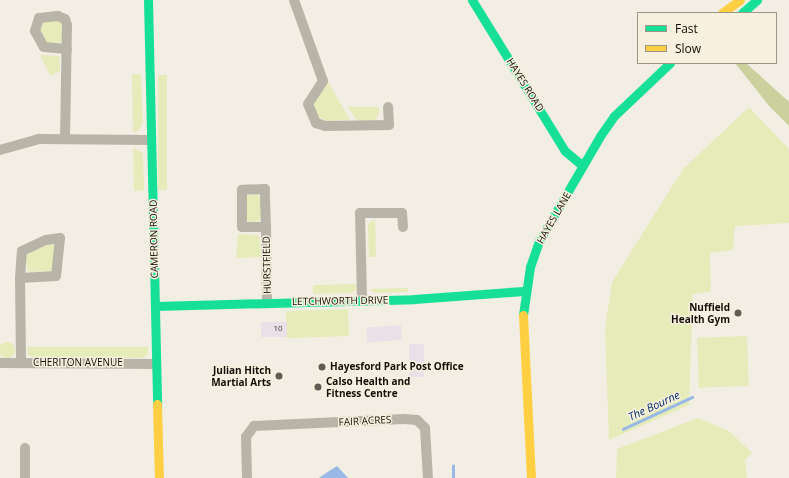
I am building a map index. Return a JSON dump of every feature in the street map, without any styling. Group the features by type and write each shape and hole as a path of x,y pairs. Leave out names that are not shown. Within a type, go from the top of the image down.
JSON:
{"street":[{"name":"CAMERON ROAD","path":"148,0 159,478"},
{"path":"294,0 323,81 308,104 316,123 355,127 388,125 388,107"},
{"name":"HAYES ROAD","path":"472,0 565,151 583,166"},
{"path":"723,12 740,0"},
{"path":"743,12 757,0"},
{"path":"65,139 67,49"},
{"name":"HAYES LANE","path":"531,478 523,366 524,291 539,241 614,116 669,64"},
{"path":"0,150 30,140 151,140"},
{"path":"362,300 360,214 402,213 403,227"},
{"name":"HURSTFIELD","path":"266,227 267,303"},
{"path":"20,278 56,276 60,228"},
{"path":"21,363 20,278 22,251 46,240 60,238"},
{"name":"LETCHWORTH DRIVE","path":"155,306 362,300 524,291"},
{"name":"CHERITON AVENUE","path":"0,363 156,364"},
{"name":"FAIR ACRES","path":"247,478 246,438 252,428 417,420 427,433 428,478"},
{"path":"25,448 25,478"}],"green space":[{"path":"58,20 63,24 62,42 48,45 39,30 41,22"},
{"path":"40,55 59,56 60,72 50,75"},
{"path":"736,64 747,64 789,102 789,126 770,107"},
{"path":"132,74 141,74 143,123 138,131 133,132"},
{"path":"158,75 167,75 167,190 158,190"},
{"path":"326,83 330,85 350,120 325,121 318,116 314,109 315,101"},
{"path":"348,107 379,107 379,114 374,121 357,121"},
{"path":"749,107 789,149 789,223 735,226 733,250 710,253 711,292 693,294 689,405 609,440 605,329 612,282 683,169"},
{"path":"133,148 143,153 144,190 134,191"},
{"path":"257,193 261,200 261,215 259,221 252,223 247,220 247,196"},
{"path":"375,219 376,257 369,257 368,224"},
{"path":"238,234 259,235 261,257 236,258"},
{"path":"51,244 54,245 54,271 28,272 25,253"},
{"path":"357,284 356,290 350,293 313,294 313,285"},
{"path":"408,288 408,292 375,293 369,289"},
{"path":"348,309 349,336 287,338 286,311"},
{"path":"747,336 749,386 699,388 697,338"},
{"path":"7,342 14,347 15,350 10,357 7,358 0,353 -1,350 4,343"},
{"path":"27,347 148,347 148,354 143,358 33,357 28,355"},
{"path":"698,418 729,431 752,453 745,460 747,478 616,478 617,449"}],"water":[{"path":"337,466 348,478 319,478 326,473"}],"building":[{"path":"261,322 287,322 287,337 261,337"},
{"path":"401,325 402,340 367,342 366,327"},
{"path":"409,344 424,344 424,377 409,377"}],"waterway":[{"name":"The Bourne","path":"623,429 692,397"},
{"name":"The Bourne","path":"453,466 453,478"}],"traffic: fast":[{"path":"148,0 157,404"},
{"path":"472,0 565,151 583,166"},
{"path":"743,12 757,0"},
{"path":"523,315 530,267 539,241 600,136 614,116 669,64"},
{"path":"155,306 414,299 524,291"}],"traffic: slow":[{"path":"723,12 740,0"},
{"path":"523,315 531,478"},
{"path":"157,404 159,478"}],"place":[{"name":"Nuffield Health Gym","path":"738,313"},
{"name":"Hayesford Park Post Office","path":"322,367"},
{"name":"Julian Hitch Martial Arts","path":"279,376"},
{"name":"Calso Health and Fitness Centre","path":"318,387"}]}
